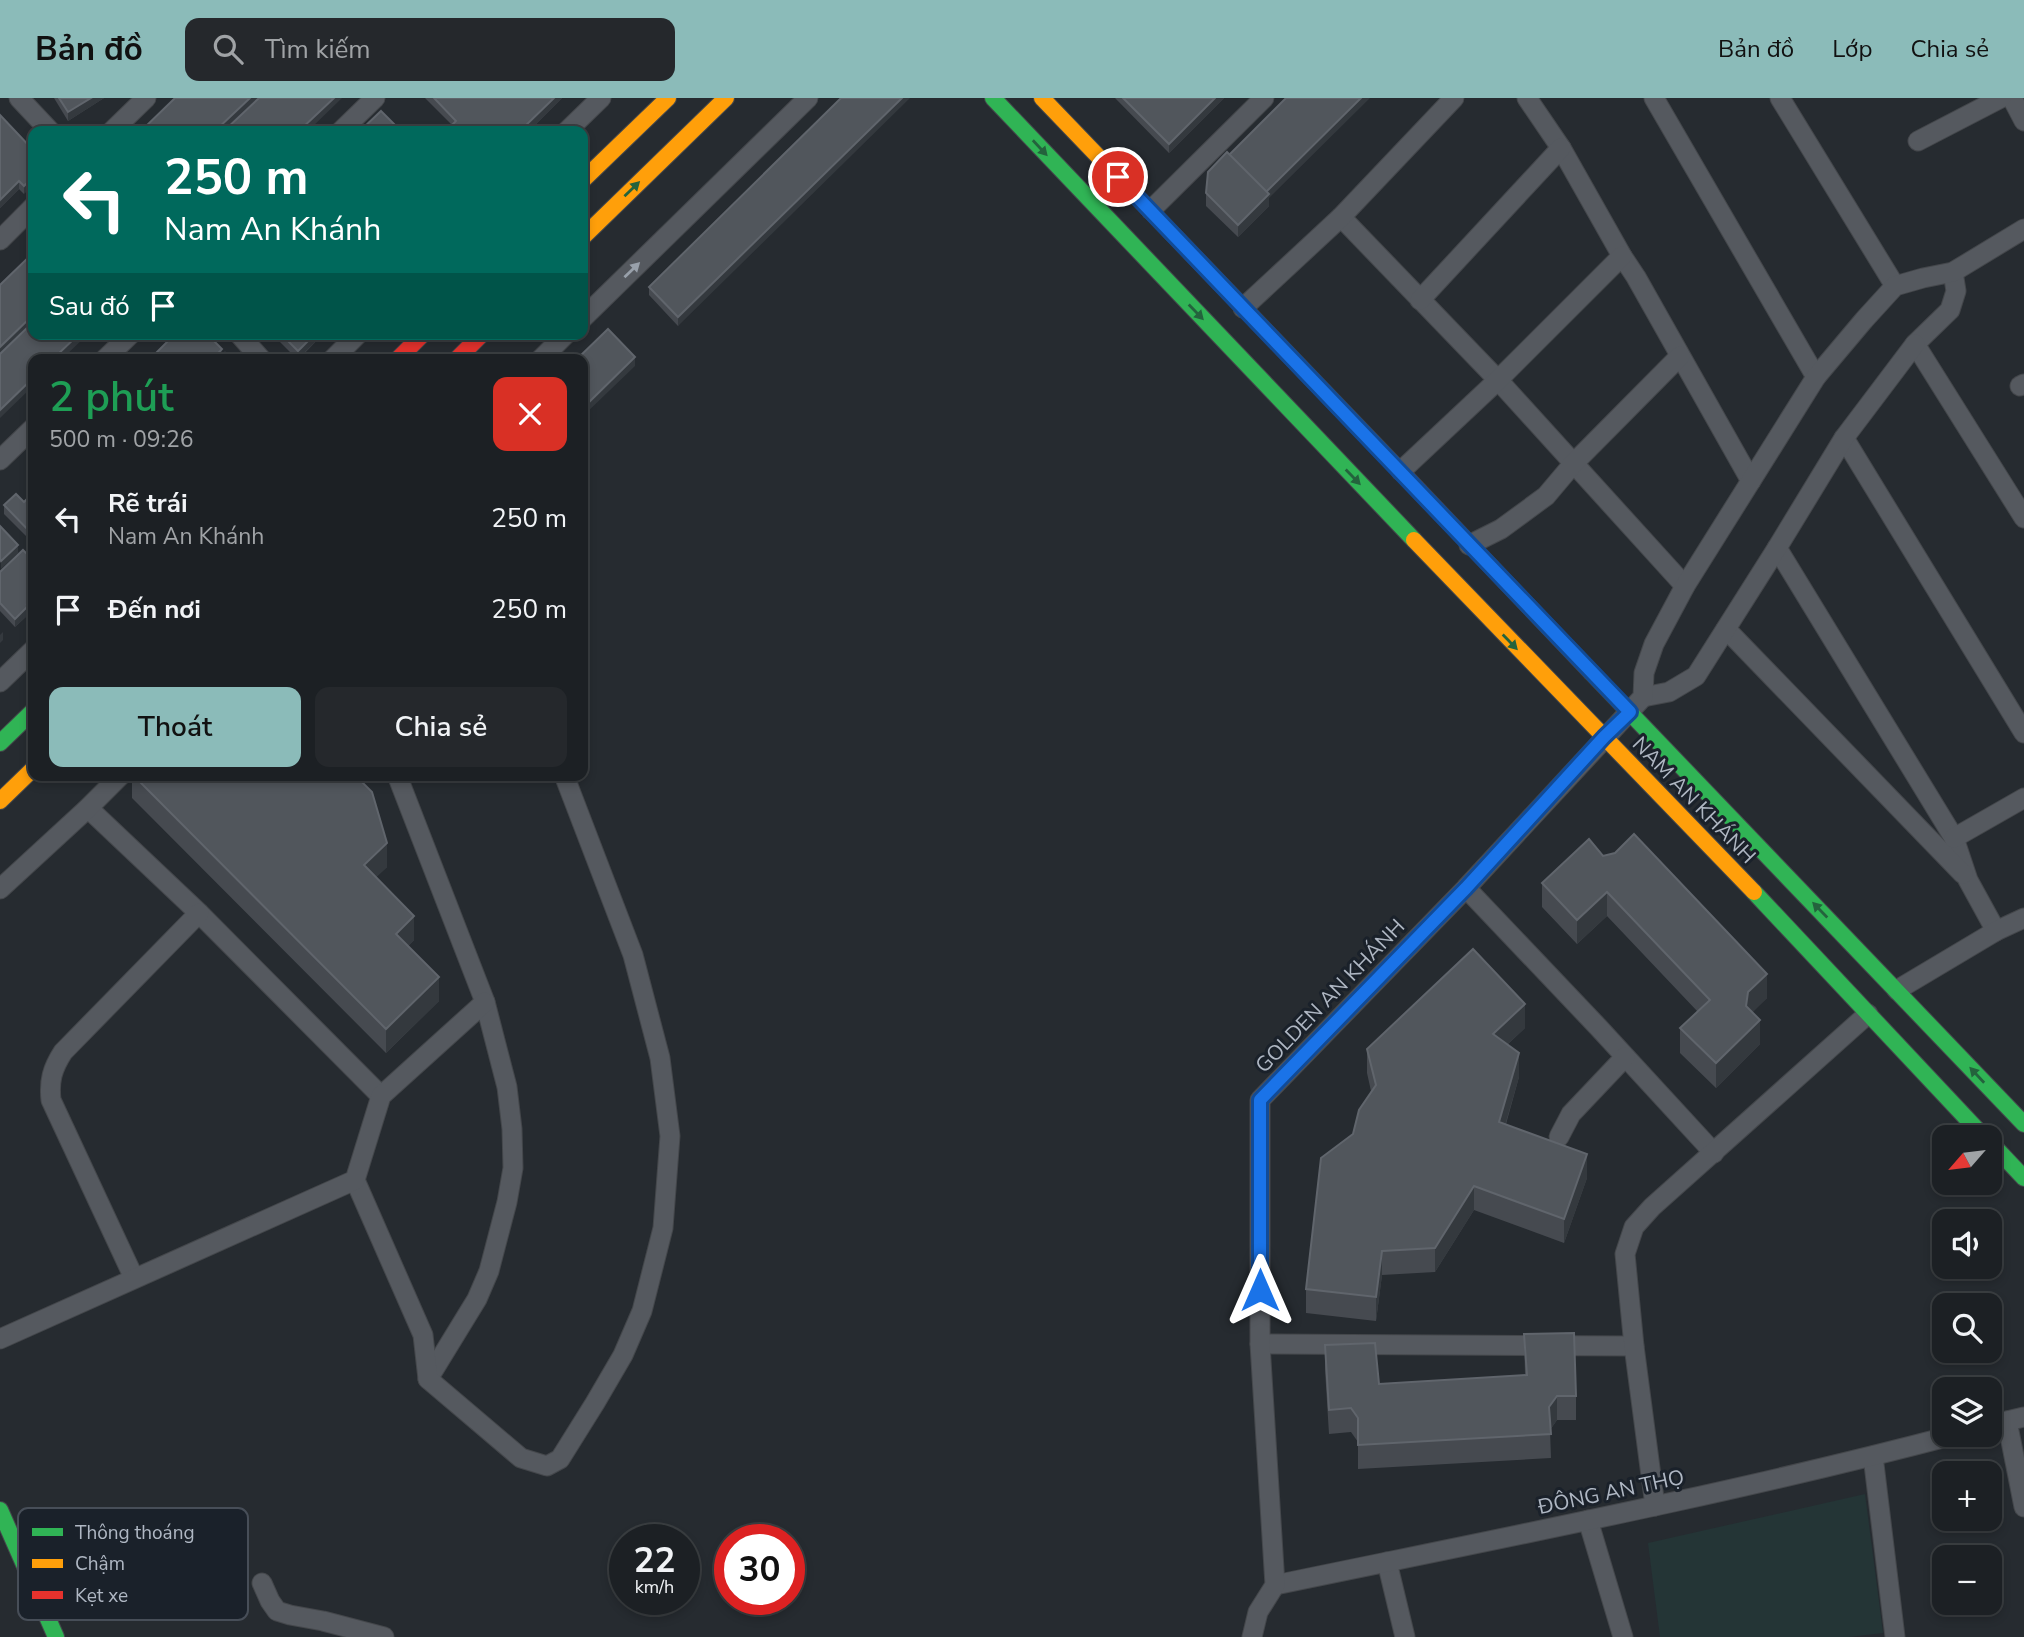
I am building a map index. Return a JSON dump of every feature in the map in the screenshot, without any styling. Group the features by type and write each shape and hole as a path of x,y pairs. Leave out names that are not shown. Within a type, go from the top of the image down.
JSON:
{"street":[{"path":"19,98 45,126"},
{"path":"117,126 146,98"},
{"path":"346,126 375,98"},
{"path":"571,126 601,98"},
{"path":"588,175 668,98"},
{"path":"588,232 726,98"},
{"path":"588,313 808,98"},
{"name":"NAM AN KHÁNH","path":"993,98 1088,172 1151,210 1469,545 1637,704 1897,990 2024,1124"},
{"name":"NAM AN KHÁNH","path":"1042,98 1088,172 1519,651 1725,861 1973,1125"},
{"path":"1151,210 1264,98"},
{"path":"1243,308 1341,218 1454,98"},
{"path":"1527,98 1561,148 1751,481"},
{"path":"1654,98 1816,377"},
{"path":"1780,98 1895,286"},
{"path":"1918,141 2001,98"},
{"path":"2012,98 2024,121"},
{"path":"1420,300 1561,148"},
{"path":"0,240 28,212"},
{"path":"1341,218 1498,380 1685,586"},
{"path":"1637,704 1654,644 1685,586 1816,377 1895,286 1953,272 2024,229"},
{"path":"1401,471 1498,380 1622,256"},
{"path":"1637,704 1669,692 1696,676 1844,438 1916,344 1950,310 1956,291 1953,272"},
{"path":"110,354 125,340"},
{"path":"244,340 257,354"},
{"path":"338,354 352,340"},
{"path":"403,354 417,340"},
{"path":"462,354 476,340"},
{"path":"546,354 560,340"},
{"path":"1916,344 2024,518"},
{"path":"1469,545 1501,529 1546,496 1573,464 1680,356"},
{"path":"0,460 28,433"},
{"path":"1844,438 2024,733"},
{"path":"1777,548 1954,838 1968,880 1996,931"},
{"path":"1726,629 1968,880"},
{"path":"0,682 28,655"},
{"name":"GOLDEN AN KHÁNH","path":"1275,1585 1260,1344 1260,1100 1466,888 1637,704"},
{"path":"0,743 28,716"},
{"path":"0,801 28,774"},
{"path":"0,889 115,781"},
{"path":"399,781 485,1002 507,1087 512,1129 513,1168 508,1202 489,1271 477,1298 428,1379"},
{"path":"485,1002 381,1096 355,1180 422,1335 428,1379 522,1458 547,1466 560,1459 596,1403 623,1355 642,1311 663,1228 670,1136 660,1058 633,955 567,781"},
{"path":"1954,838 2024,798"},
{"path":"88,808 199,913 381,1096"},
{"path":"1466,888 1714,1153"},
{"path":"134,1278 51,1101 51,1075 63,1052 199,913"},
{"path":"1897,990 1996,931 2024,918"},
{"path":"1655,1506 1625,1254 1634,1227 1652,1207 1868,1014"},
{"path":"1559,1137 1571,1114 1625,1057"},
{"path":"2002,1155 2024,1178"},
{"path":"0,1339 355,1180"},
{"path":"1260,1344 1634,1346"},
{"path":"2007,1421 2024,1507"},
{"name":"ĐÔNG AN THỌ","path":"1275,1585 1655,1506 1932,1441"},
{"path":"1873,1456 1895,1637"},
{"path":"0,1510 18,1551"},
{"path":"1588,1520 1623,1637"},
{"path":"1387,1562 1405,1637"},
{"path":"262,1583 277,1611 384,1637"},
{"path":"1252,1637 1258,1612 1275,1585"},
{"path":"49,1620 56,1637"}],"shaded area":[{"path":"1865,1494 1883,1633 1849,1637 1660,1637 1648,1543"}],"building":[{"path":"59,98 91,98 68,112"},
{"path":"175,98 250,98 220,126 146,126"},
{"path":"259,98 334,98 304,126 229,126"},
{"path":"434,98 554,98 525,126 451,126 456,121"},
{"path":"841,98 902,98 678,317 649,287"},
{"path":"1123,98 1215,98 1169,144"},
{"path":"1286,98 1361,98 1266,192 1229,155"},
{"path":"381,111 396,126 365,126"},
{"path":"0,115 28,145 28,182 24,186 19,181 0,200"},
{"path":"1227,152 1269,194 1238,225 1206,193 1208,172"},
{"path":"28,258 28,320 0,347 0,285"},
{"path":"28,327 28,340 73,340 58,354 28,354 28,383 0,410 0,354"},
{"path":"608,329 635,357 588,403 588,354 582,354"},
{"path":"169,340 213,340 222,349 218,354 155,354"},
{"path":"287,340 309,340 298,351"},
{"path":"16,494 24,502 28,498 28,530 4,505"},
{"path":"0,526 18,545 1,561 0,559"},
{"path":"23,550 28,555 28,606 15,619 0,603 0,572"},
{"path":"139,781 361,781 372,792 387,843 364,865 414,916 396,934 439,977 386,1029"},
{"path":"1634,834 1767,974 1748,992 1746,1006 1760,1020 1716,1063 1680,1028 1710,1000 1607,892 1577,920 1542,883 1589,839 1603,856 1615,853"},
{"path":"1473,949 1525,1004 1493,1034 1519,1053 1499,1122 1587,1154 1564,1219 1474,1186 1435,1248 1382,1251 1376,1297 1306,1289 1321,1158 1353,1134 1359,1110 1376,1085 1367,1049"},
{"path":"1574,1333 1576,1396 1557,1396 1549,1407 1551,1434 1358,1445 1358,1418 1351,1408 1329,1410 1325,1345 1375,1343 1379,1384 1527,1375 1524,1334"}],"traffic: fast":[{"path":"993,98 1414,540"},
{"path":"1591,672 2024,1124"},
{"path":"0,743 28,716"},
{"path":"1754,892 1973,1125"},
{"path":"2002,1155 2024,1178"},
{"path":"0,1510 18,1551"},
{"path":"49,1620 56,1637"}],"traffic: slow":[{"path":"588,175 668,98"},
{"path":"588,232 726,98"},
{"path":"1042,98 1406,477"},
{"path":"1414,540 1754,892"},
{"path":"0,801 28,774"}],"traffic: jam":[{"path":"403,354 417,340"},
{"path":"462,354 476,340"},
{"path":"1406,477 1591,672"}],"route":[{"path":"1118,177 1630,712 1466,888 1260,1100 1260,1290"}]}
